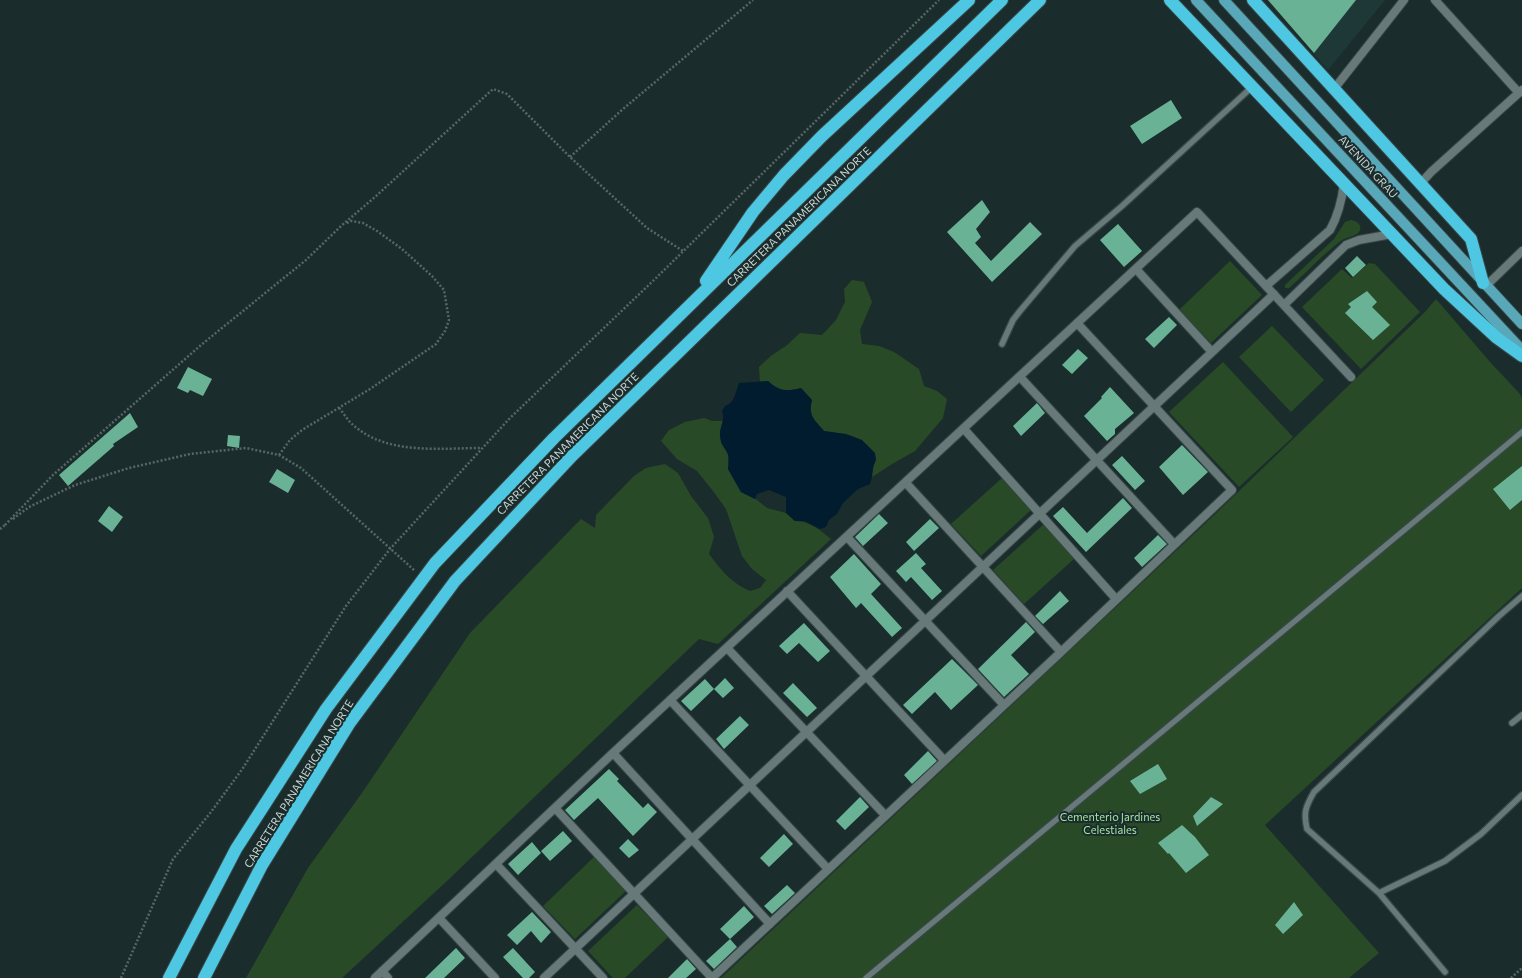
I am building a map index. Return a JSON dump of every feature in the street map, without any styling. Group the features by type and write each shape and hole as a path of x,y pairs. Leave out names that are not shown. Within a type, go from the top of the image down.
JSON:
{"highway":[{"path":"689,306 753,212 784,175 822,136 970,0"},
{"name":"CARRETERA PANAMERICANA NORTE","path":"169,978 236,849 326,709 435,563 554,438 1002,0"},
{"name":"CARRETERA PANAMERICANA NORTE","path":"204,978 262,865 349,724 455,581 572,456 1040,0"},
{"path":"1170,0 1444,289 1497,338 1522,356"},
{"path":"1253,0 1471,239 1485,284"}],"main road":[{"name":"AVENIDA GRAU","path":"1196,0 1522,350"},
{"name":"AVENIDA GRAU","path":"1224,0 1522,324"}],"street":[{"path":"1334,88 1404,0"},
{"path":"1421,183 1431,172 1520,92 1435,0"},
{"path":"1266,286 1330,230 1337,218 1342,204 1344,183"},
{"path":"375,978 613,753 1197,212 1351,377"},
{"path":"1284,305 1346,245 1365,238 1392,234"},
{"path":"1485,284 1522,251"},
{"path":"1136,269 1212,352"},
{"path":"544,978 1274,294"},
{"path":"555,808 712,978 1232,490 1077,323"},
{"path":"1020,377 1174,544"},
{"path":"964,429 1116,599"},
{"path":"906,483 1061,652"},
{"path":"847,537 1004,704"},
{"path":"787,591 944,760"},
{"path":"727,648 885,815"},
{"path":"670,700 828,869"},
{"path":"613,753 770,924"},
{"path":"496,864 603,978"},
{"path":"439,918 496,978"},
{"path":"382,971 388,978"}],"lane":[{"path":"1002,344 1013,320 1075,246 1122,206 1252,87"},
{"path":"866,978 1522,432"},
{"path":"1445,972 1379,893 1307,829 1304,817 1308,803 1314,792 1522,596"},
{"path":"1512,723 1522,715"},
{"path":"1379,893 1445,861 1481,834 1522,795"}],"path":[{"path":"570,157 623,109 753,0"},
{"path":"122,978 173,859 211,812 243,768 346,606 390,549 510,418 939,0"},
{"path":"5,525 53,475 201,345 306,260 341,226 375,197 493,88 507,94 570,157 647,228 683,251"},
{"path":"279,455 290,440 302,430 370,389 436,344 445,331 449,320 444,290 402,249 363,223 351,221 341,226"},
{"path":"339,408 350,422 365,434 391,445 414,448 482,448"},
{"path":"0,529 29,506 75,485 129,468 190,454 246,448 279,455 301,468 424,578"},
{"path":"1510,978 1522,968"}],"shaded area":[{"path":"1267,0 1385,0 1328,70"},
{"path":"768,381 779,389 783,390 801,388 812,400 811,414 824,431 846,434 862,440 875,453 876,460 873,467 870,484 858,489 843,503 837,514 829,520 826,527 820,529 804,521 795,521 786,513 786,497 769,490 757,494 755,499 741,492 728,469 729,458 720,436 723,420 722,411 725,406 733,400 739,383"}],"green space":[{"path":"1351,220 1359,224 1359,232 1335,245 1289,288 1285,288 1285,285 1334,239 1345,222"},
{"path":"1230,261 1262,295 1211,343 1179,310"},
{"path":"1369,263 1375,264 1420,312 1361,369 1302,307 1342,269 1352,278"},
{"path":"852,280 864,282 872,302 860,330 862,344 879,346 894,352 919,369 924,386 937,391 947,399 943,418 915,451 872,477 875,457 873,451 865,443 854,437 824,431 811,414 812,400 801,388 783,390 779,389 768,381 760,382 759,367 772,355 786,346 800,333 822,335 836,320 845,302 844,289"},
{"name":"Cementerio Jardines Celestiales","path":"1436,299 1490,362 1520,394 1522,399 1522,588 1265,825 1379,953 1349,978 721,978 1210,519 1425,312"},
{"path":"1272,326 1324,380 1291,412 1239,357"},
{"path":"1223,362 1293,437 1239,487 1169,412"},
{"path":"704,418 712,421 723,421 720,433 721,443 728,453 728,469 741,492 757,500 767,508 786,513 795,521 800,521 814,527 831,539 718,644 699,639 448,880 342,978 246,978 308,868 364,790 470,633 581,519 595,528 596,515 634,476 646,468 665,464 678,473 691,496 708,518 714,537 709,554 722,571 743,588 750,591 760,588 766,580 752,569 742,556 726,509 697,471 677,459 661,441 669,430 685,422"},
{"path":"1002,478 1031,510 981,556 951,524"},
{"path":"1044,524 1075,558 1024,604 993,570"},
{"path":"594,857 626,891 575,939 543,906"},
{"path":"637,905 668,937 625,978 613,978 588,951"}],"building":[{"path":"1268,0 1356,0 1314,53"},
{"path":"1171,100 1182,118 1142,144 1130,126"},
{"path":"982,200 990,212 976,229 981,237 975,243 991,261 1030,222 1042,234 992,282 947,232"},
{"path":"1118,224 1142,251 1124,267 1100,240"},
{"path":"1357,256 1366,265 1353,277 1345,268"},
{"path":"1367,291 1377,302 1372,307 1390,325 1373,340 1345,313 1351,307 1348,304"},
{"path":"1169,317 1177,325 1154,348 1145,339"},
{"path":"1078,349 1088,358 1072,374 1062,365"},
{"path":"188,367 212,379 203,396 190,390 188,393 177,388"},
{"path":"1110,387 1134,413 1115,429 1115,434 1107,441 1084,416 1102,398 1101,397"},
{"path":"1037,403 1045,413 1021,436 1013,426"},
{"path":"130,413 138,427 113,444 114,446 68,486 59,475"},
{"path":"228,435 240,436 239,448 227,446"},
{"path":"1182,445 1208,472 1183,495 1159,467"},
{"path":"1122,456 1145,481 1135,490 1112,465"},
{"path":"1522,466 1522,500 1510,510 1493,489"},
{"path":"277,469 295,480 288,493 269,482"},
{"path":"1123,498 1132,508 1086,552 1053,516 1063,507 1087,533"},
{"path":"109,506 123,517 112,532 98,521"},
{"path":"879,514 888,523 863,546 855,537"},
{"path":"930,519 939,528 914,551 906,542"},
{"path":"1158,535 1167,544 1142,567 1134,558"},
{"path":"916,553 926,564 921,568 942,591 932,600 911,577 906,582 896,571"},
{"path":"854,554 881,584 871,594 902,628 892,637 861,603 856,608 830,577"},
{"path":"1060,591 1069,601 1043,624 1035,616"},
{"path":"1026,622 1035,632 1011,655 1029,674 1004,697 978,669"},
{"path":"804,623 830,651 818,662 799,643 787,654 779,646"},
{"path":"952,659 978,685 951,710 935,692 912,714 903,705"},
{"path":"725,678 734,688 723,698 714,689"},
{"path":"705,679 714,689 691,711 681,701"},
{"path":"793,683 817,708 807,717 783,693"},
{"path":"740,716 749,725 724,749 716,739"},
{"path":"928,751 937,761 912,784 904,775"},
{"path":"1158,764 1167,779 1140,794 1130,781"},
{"path":"609,769 619,779 617,781 643,808 648,803 657,812 633,836 598,798 574,820 565,810"},
{"path":"860,797 869,807 845,830 836,821"},
{"path":"1211,797 1223,804 1197,826 1193,816"},
{"path":"1182,825 1195,837 1209,855 1186,873 1169,853 1168,854 1158,843"},
{"path":"563,831 572,841 550,861 541,851"},
{"path":"784,834 793,844 769,867 760,858"},
{"path":"628,839 639,850 629,858 619,848"},
{"path":"532,842 541,853 518,875 508,864"},
{"path":"787,885 795,893 772,914 764,906"},
{"path":"1294,902 1303,915 1283,934 1275,925"},
{"path":"744,906 754,917 730,939 720,929"},
{"path":"532,912 551,932 541,943 531,931 517,945 507,935"},
{"path":"730,939 737,947 714,969 706,961"},
{"path":"456,948 465,958 444,978 425,978"},
{"path":"513,948 535,972 529,978 523,978 503,957"},
{"path":"687,959 696,969 686,978 668,978"}]}
